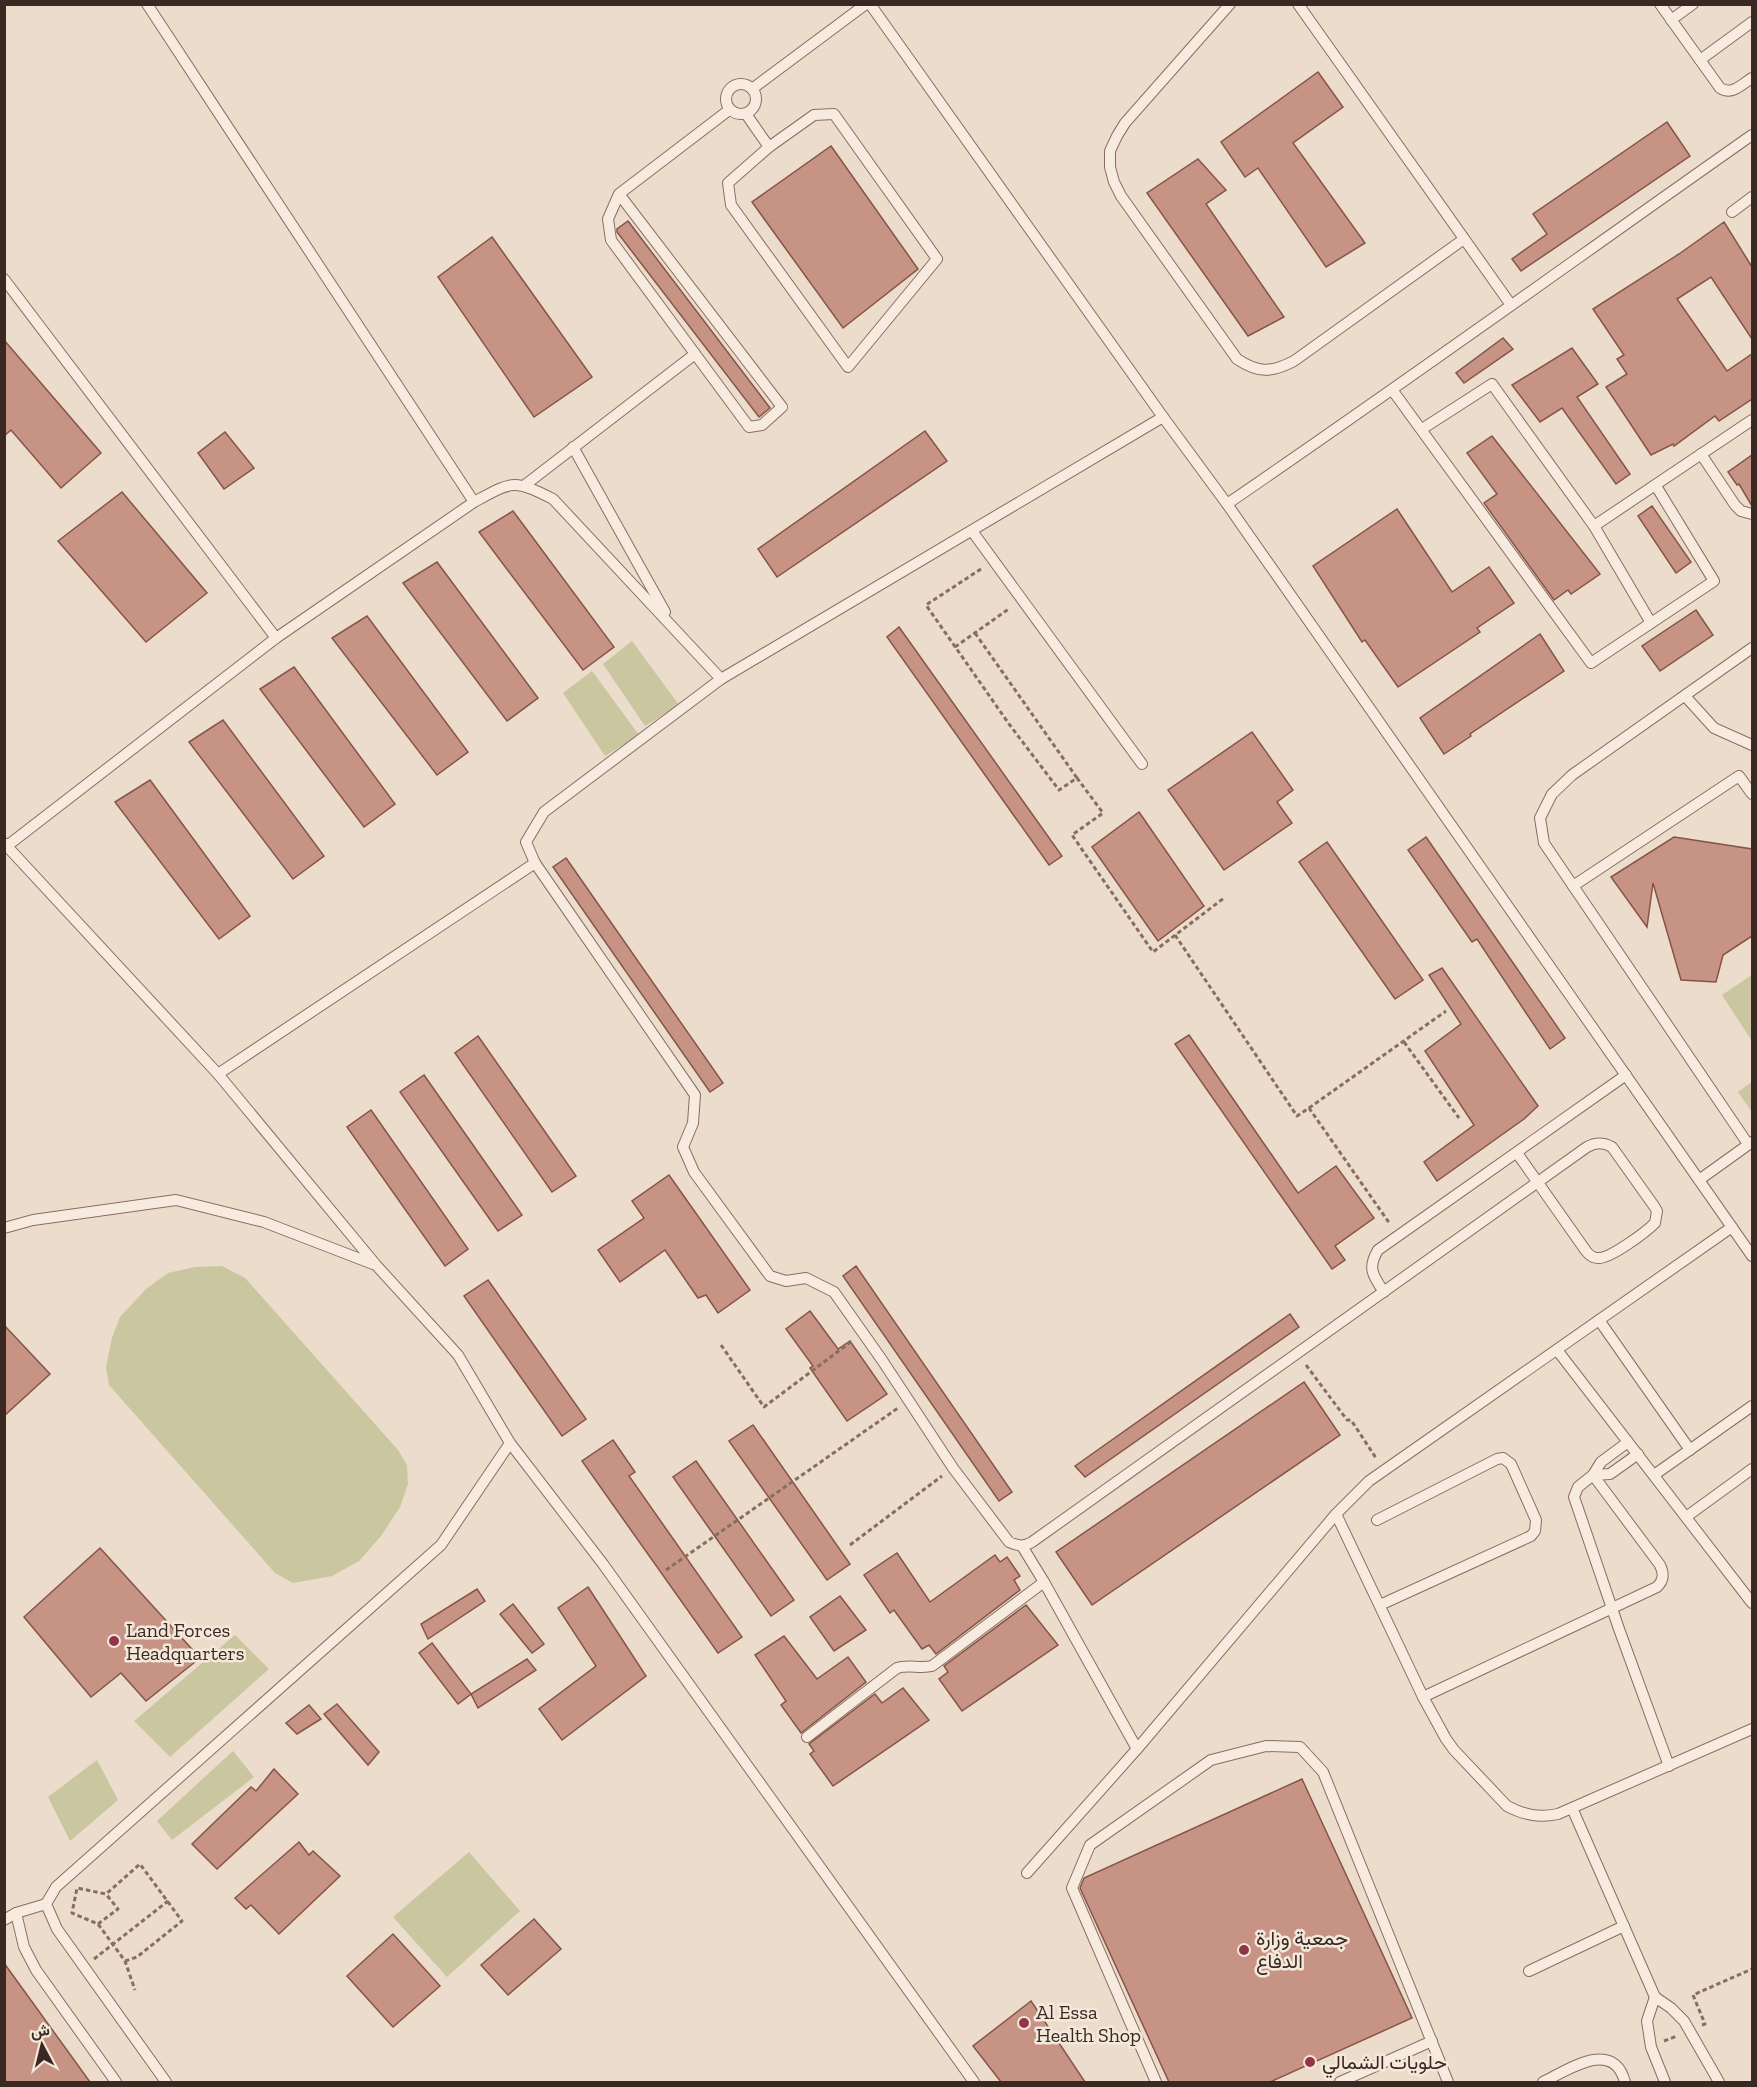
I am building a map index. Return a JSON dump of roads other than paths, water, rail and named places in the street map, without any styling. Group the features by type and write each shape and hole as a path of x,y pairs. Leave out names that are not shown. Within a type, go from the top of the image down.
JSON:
{"lane":[{"path":"147,4 474,502"},
{"path":"752,89 868,4 1227,504 1752,1256"},
{"path":"1230,4 1125,123 1110,151 1110,167 1121,196 1237,359 1250,367 1265,371 1280,369 1464,239"},
{"path":"1298,4 1510,305"},
{"path":"1660,4 1720,88 1724,91 1735,89 1752,78"},
{"path":"1671,20 1693,4"},
{"path":"1700,60 1752,22"},
{"path":"742,84 752,89 755,95 755,106 746,114 729,110 725,99 731,88 742,84"},
{"path":"619,194 782,407 762,425 749,427 611,240 608,219 619,194 729,110"},
{"path":"746,114 769,147"},
{"path":"834,114 937,259 848,367 731,205 728,183 769,147 814,116 834,114"},
{"path":"1227,504 1393,391 1510,305 1752,135"},
{"path":"1732,212 1752,197"},
{"path":"4,279 276,638"},
{"path":"525,485 695,354"},
{"path":"1422,429 1492,384 1594,526 1652,622"},
{"path":"1393,391 1591,663 1714,581 1656,486"},
{"path":"1163,417 722,679 544,812 526,842 535,863 695,1095 693,1123 683,1147 694,1172 770,1276 786,1281 806,1278 834,1292 953,1468 1009,1542 1022,1546 1032,1542 1297,1354 1537,1183 1587,1147 1600,1143 1612,1147 1654,1206 1657,1218 1651,1228 1611,1254 1598,1258 1591,1256 1537,1183 1517,1153"},
{"path":"1594,526 1752,420"},
{"path":"573,447 674,628"},
{"path":"1701,454 1735,505 1741,511 1752,514"},
{"path":"722,679 553,499 525,485 506,485 474,502 276,638 6,845 218,1074 376,1265 458,1354 510,1443 603,1564 974,2082"},
{"path":"972,531 1142,764"},
{"path":"1699,1180 1750,1143 1544,843 1540,818 1552,794 1572,775 1752,648"},
{"path":"1685,696 1714,728 1752,745"},
{"path":"1573,886 1739,776 1752,794"},
{"path":"218,1074 535,863"},
{"path":"1384,1292 1374,1277 1372,1268 1373,1259 1378,1250 1626,1075"},
{"path":"4,1227 33,1220 176,1200 264,1222 376,1265"},
{"path":"1027,1873 1137,1749 1336,1514 1384,1470 1732,1227"},
{"path":"1599,1320 1690,1450"},
{"path":"1557,1350 1752,1603"},
{"path":"1654,1475 1752,1406"},
{"path":"1628,1442 1600,1462 1593,1475 1578,1487 1574,1497 1669,1766"},
{"path":"4,1920 16,1913 46,1904 56,1887 441,1545 510,1443"},
{"path":"1593,1475 1610,1474 1638,1454"},
{"path":"1377,1520 1503,1458 1511,1464 1536,1520 1531,1536 1380,1605"},
{"path":"1686,1517 1752,1469"},
{"path":"1424,1697 1612,1609 1661,1583 1663,1571 1593,1475"},
{"path":"1336,1514 1439,1727 1454,1750 1507,1806 1526,1815 1558,1814 1752,1729"},
{"path":"1022,1546 1044,1581 1137,1749"},
{"path":"807,1737 897,1668 905,1665 924,1668 933,1666 1044,1581"},
{"path":"1156,2082 1072,1888 1090,1845 1211,1760 1266,1746 1300,1747 1323,1772 1448,2082"},
{"path":"1572,1808 1655,1997 1671,2008 1684,2022 1719,2082"},
{"path":"46,1904 57,1929 166,2082"},
{"path":"16,1913 24,1947 36,1970 116,2082"},
{"path":"1529,1971 1624,1926"},
{"path":"1655,1997 1647,2021 1651,2047 1665,2082"},
{"path":"1340,2082 1432,2041"},
{"path":"1543,2082 1588,2060 1598,2059 1608,2061 1617,2067 1625,2082"}],"place":[{"name":"Land Forces Headquarters","path":"114,1641"},
{"name":"جمعية وزارة الدفاع","path":"1244,1950"},
{"name":"Al Essa Health Shop","path":"1024,2023"},
{"name":"حلويات الشمالي","path":"1310,2062"}]}
